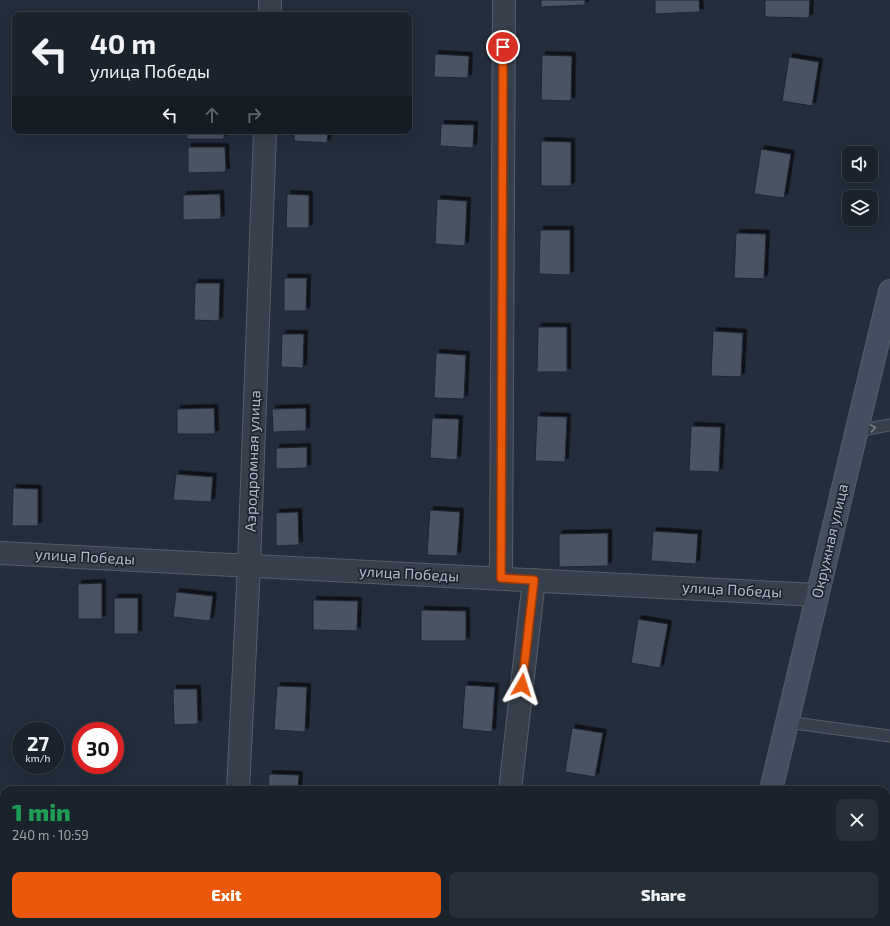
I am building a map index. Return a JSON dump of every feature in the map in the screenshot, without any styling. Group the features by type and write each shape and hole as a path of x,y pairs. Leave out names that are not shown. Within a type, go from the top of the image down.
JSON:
{"main road":[{"name":"Окружная улица","path":"772,786 890,291"}],"street":[{"path":"270,0 270,12"},
{"path":"501,578 504,0"},
{"name":"Аэродромная улица","path":"238,786 249,565 265,134"},
{"name":"улица Победы","path":"0,553 817,595"},
{"path":"510,786 534,580"}],"lane":[{"path":"857,431 890,425"},
{"path":"787,722 890,736"}],"building":[{"path":"541,0 585,0 585,5 541,7"},
{"path":"655,0 699,0 700,12 655,14"},
{"path":"765,0 810,0 809,18 765,17"},
{"path":"435,54 469,56 468,78 434,77"},
{"path":"542,55 572,56 571,101 541,100"},
{"path":"789,57 819,62 812,106 782,101"},
{"path":"441,124 474,125 473,148 440,146"},
{"path":"186,134 224,134 224,139 187,139"},
{"path":"294,134 328,134 327,143 294,141"},
{"path":"541,141 571,142 571,186 541,186"},
{"path":"188,147 225,147 226,172 188,173"},
{"path":"761,149 791,154 784,198 754,194"},
{"path":"220,194 221,219 183,220 183,195"},
{"path":"287,194 309,195 309,228 286,228"},
{"path":"437,199 467,201 465,246 435,244"},
{"path":"540,230 570,230 570,275 539,274"},
{"path":"736,233 766,234 764,279 734,278"},
{"path":"284,278 307,278 306,311 284,311"},
{"path":"195,283 220,283 219,321 194,320"},
{"path":"538,327 567,327 567,372 537,372"},
{"path":"713,331 743,333 741,377 711,376"},
{"path":"282,334 304,334 303,368 281,367"},
{"path":"436,353 466,355 464,399 434,398"},
{"path":"214,408 215,434 177,434 177,409"},
{"path":"306,408 306,431 273,432 272,409"},
{"path":"537,416 567,417 565,462 535,461"},
{"path":"432,418 459,419 457,460 430,458"},
{"path":"691,426 721,427 719,472 689,471"},
{"path":"307,447 307,468 276,469 276,448"},
{"path":"176,474 213,477 211,502 173,500"},
{"path":"13,488 38,489 38,526 12,526"},
{"path":"430,510 460,512 457,556 427,555"},
{"path":"298,512 299,545 276,546 276,513"},
{"path":"653,531 698,534 696,564 651,561"},
{"path":"608,533 608,566 559,567 559,534"},
{"path":"102,583 102,619 78,619 78,584"},
{"path":"176,592 213,596 210,621 173,617"},
{"path":"114,598 138,598 138,634 114,634"},
{"path":"313,600 358,601 357,631 313,630"},
{"path":"421,610 466,611 466,641 421,641"},
{"path":"638,619 668,624 660,668 631,663"},
{"path":"465,685 495,687 492,732 462,729"},
{"path":"277,686 307,687 305,732 274,730"},
{"path":"173,689 197,689 198,724 174,725"},
{"path":"572,728 603,733 595,777 565,772"},
{"path":"269,774 299,775 298,786 268,786"}],"route":[{"path":"503,47 501,578 534,580 522,685"}]}
